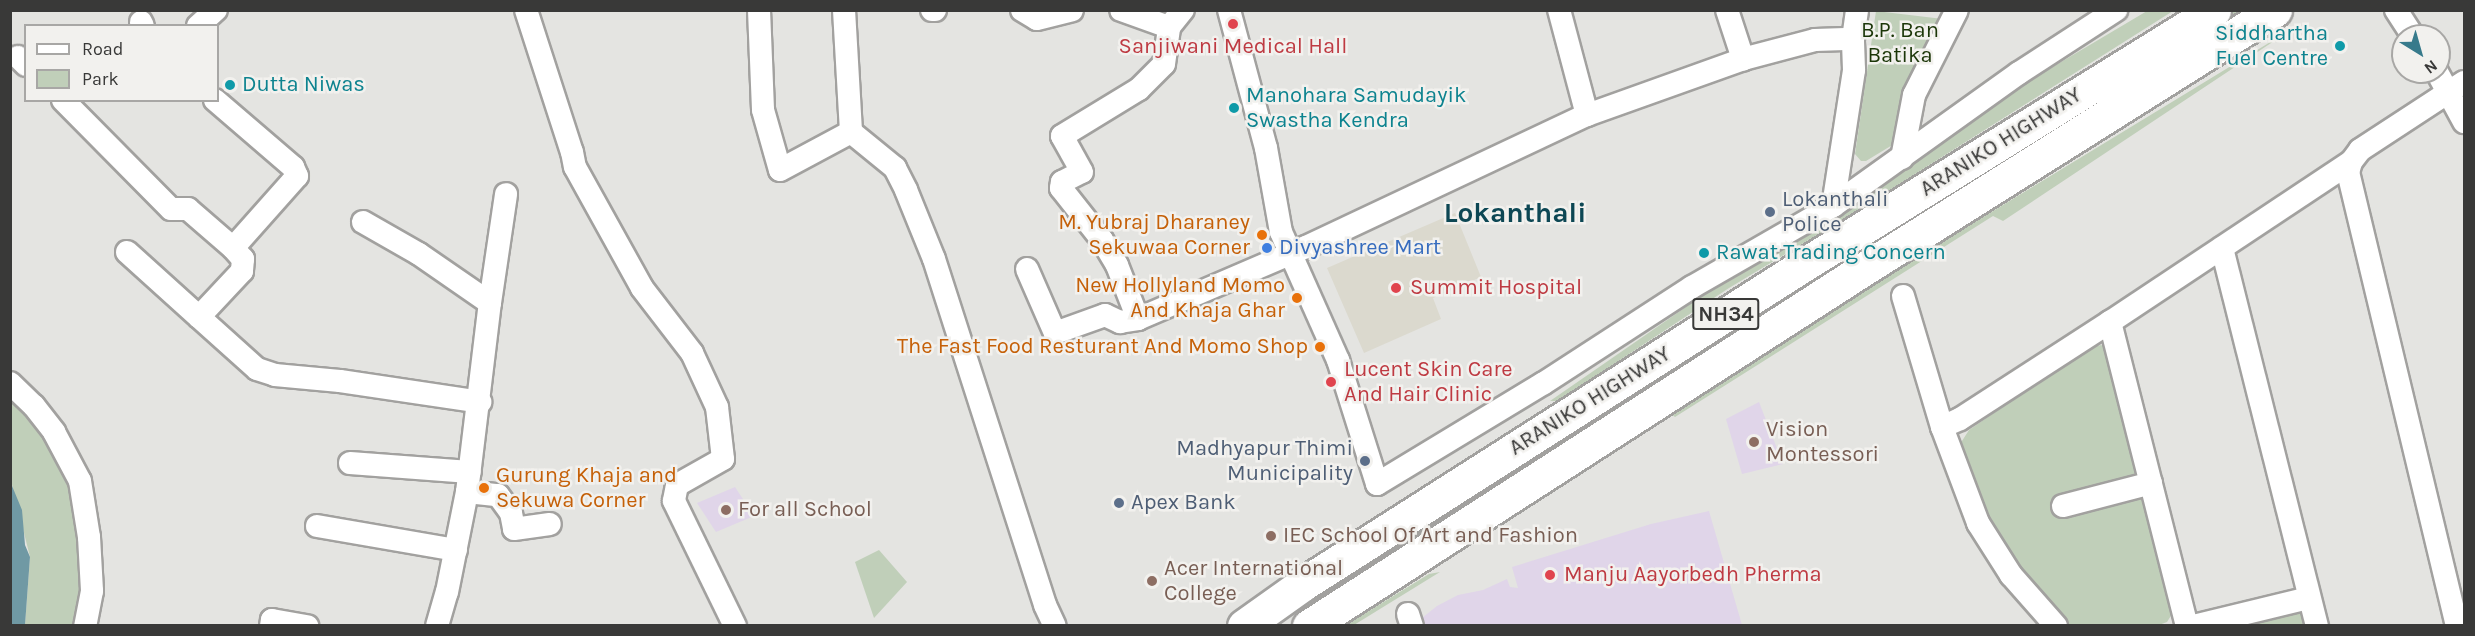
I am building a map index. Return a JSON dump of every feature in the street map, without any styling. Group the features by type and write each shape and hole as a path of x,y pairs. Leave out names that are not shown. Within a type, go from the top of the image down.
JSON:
{"highway":[{"name":"ARANIKO HIGHWAY","path":"1244,626 1303,584 1795,270 2214,10"},
{"name":"ARANIKO HIGHWAY","path":"1309,626 1862,270 2275,10"}],"street":[{"path":"200,24 216,10"},
{"path":"526,10 575,167 642,288 692,353 717,407 723,459 677,485 674,501 735,626"},
{"path":"759,10 763,110 780,170 851,132"},
{"path":"844,10 851,132 895,168 910,200 934,259 1045,605 1055,626"},
{"path":"1022,10 1037,18 1072,10"},
{"path":"1121,10 1176,19 1164,64 1139,89 1062,136 1082,172 1062,182 1061,188 1102,240 1117,265 1138,320"},
{"path":"1229,10 1266,148 1281,232 1338,360 1377,484 1544,383 1692,287 1833,206 2019,73 2116,10"},
{"path":"1559,10 1587,115"},
{"path":"1727,10 1743,59"},
{"path":"1833,206 1854,70 1853,39 1857,10"},
{"path":"1902,158 1914,95 1957,10"},
{"path":"2396,10 2405,24"},
{"path":"1027,268 1055,333 1105,315 1120,322 1138,320 1291,254 1587,115 1743,59 1815,40 1853,39"},
{"path":"1942,427 1960,419 2110,322 2350,162 2360,150 2457,87 2464,122"},
{"path":"65,102 171,209 188,209 243,259 242,272 199,317"},
{"path":"217,102 293,167 297,176 233,248"},
{"path":"2350,162 2348,181 2457,626"},
{"path":"437,626 456,550 469,482 490,303 506,194"},
{"path":"363,222 419,254 490,303"},
{"path":"2222,248 2317,626"},
{"path":"127,252 256,369 275,375 340,381 480,402"},
{"path":"1903,296 1942,427 1978,523 2011,575 2056,626"},
{"path":"2110,322 2187,626"},
{"path":"10,383 34,406 54,432 80,481 89,537 92,591 85,626"},
{"path":"350,463 469,482 498,495 512,513 514,530 550,524"},
{"path":"2063,506 2151,483"},
{"path":"317,526 456,550"},
{"path":"2193,626 2309,598"},
{"path":"271,626 272,620 307,626"}],"shaded area":[{"name":"Summit Hospital","path":"1455,213 1481,277 1433,298 1441,319 1364,353 1327,268"},
{"name":"Vision Montessori","path":"1759,402 1783,464 1742,474 1726,419"},
{"name":"For all School","path":"735,487 754,516 716,532 697,503"},
{"path":"1709,511 1742,625 1417,626 1417,622 1437,606 1458,595 1483,590 1507,579 1510,587 1518,588 1512,567 1651,524"}],"green space":[{"name":"B.P. Ban Batika","path":"1876,11 1943,19 1894,144 1866,161 1861,161 1855,154"},
{"path":"2147,11 2173,11 1855,212 1729,288 1558,401 1550,401 1712,289 1841,214 2019,87"},
{"path":"2231,11 2250,11 1343,587 1338,581"},
{"path":"2295,27 2003,221 1993,216 1675,417 1671,414 1921,255"},
{"path":"2101,345 2105,347 2137,472 2132,478 2138,497 2145,501 2174,611 2167,622 2159,625 2066,626 2018,571 1992,525 1962,450 1962,441 1969,430 2089,348"},
{"path":"10,392 54,449 73,491 82,586 75,625 25,625 30,557 11,481"},
{"path":"879,550 907,582 874,618 855,562"},
{"path":"1440,572 1354,625 1346,625 1429,574"},
{"path":"2301,611 2309,626 2222,626"}],"water":[{"path":"10,481 22,510 25,545 30,557 25,625 11,625"}],"place":[{"name":"Sanjiwani Medical Hall","path":"1233,24"},
{"name":"Siddhartha Fuel Centre","path":"2340,46"},
{"name":"Dutta Niwas","path":"230,85"},
{"name":"Manohara Samudayik Swastha Kendra","path":"1234,108"},
{"name":"Lokanthali Police","path":"1770,212"},
{"name":"M. Yubraj Dharaney Sekuwaa Corner","path":"1262,235"},
{"name":"Divyashree Mart","path":"1267,248"},
{"name":"Rawat Trading Concern","path":"1704,253"},
{"name":"Summit Hospital","path":"1396,288"},
{"name":"New Hollyland Momo And Khaja Ghar","path":"1297,298"},
{"name":"The Fast Food Resturant And Momo Shop","path":"1320,347"},
{"name":"Lucent Skin Care And Hair Clinic","path":"1331,382"},
{"name":"Vision Montessori","path":"1754,442"},
{"name":"Madhyapur Thimi Municipality","path":"1365,461"},
{"name":"Gurung Khaja and Sekuwa Corner","path":"484,488"},
{"name":"Apex Bank","path":"1119,503"},
{"name":"For all School","path":"726,510"},
{"name":"IEC School Of Art and Fashion","path":"1271,536"},
{"name":"Manju Aayorbedh Pherma","path":"1550,575"},
{"name":"Acer International College","path":"1152,581"}],"district":[{"name":"Lokanthali","path":"1515,213"}]}
